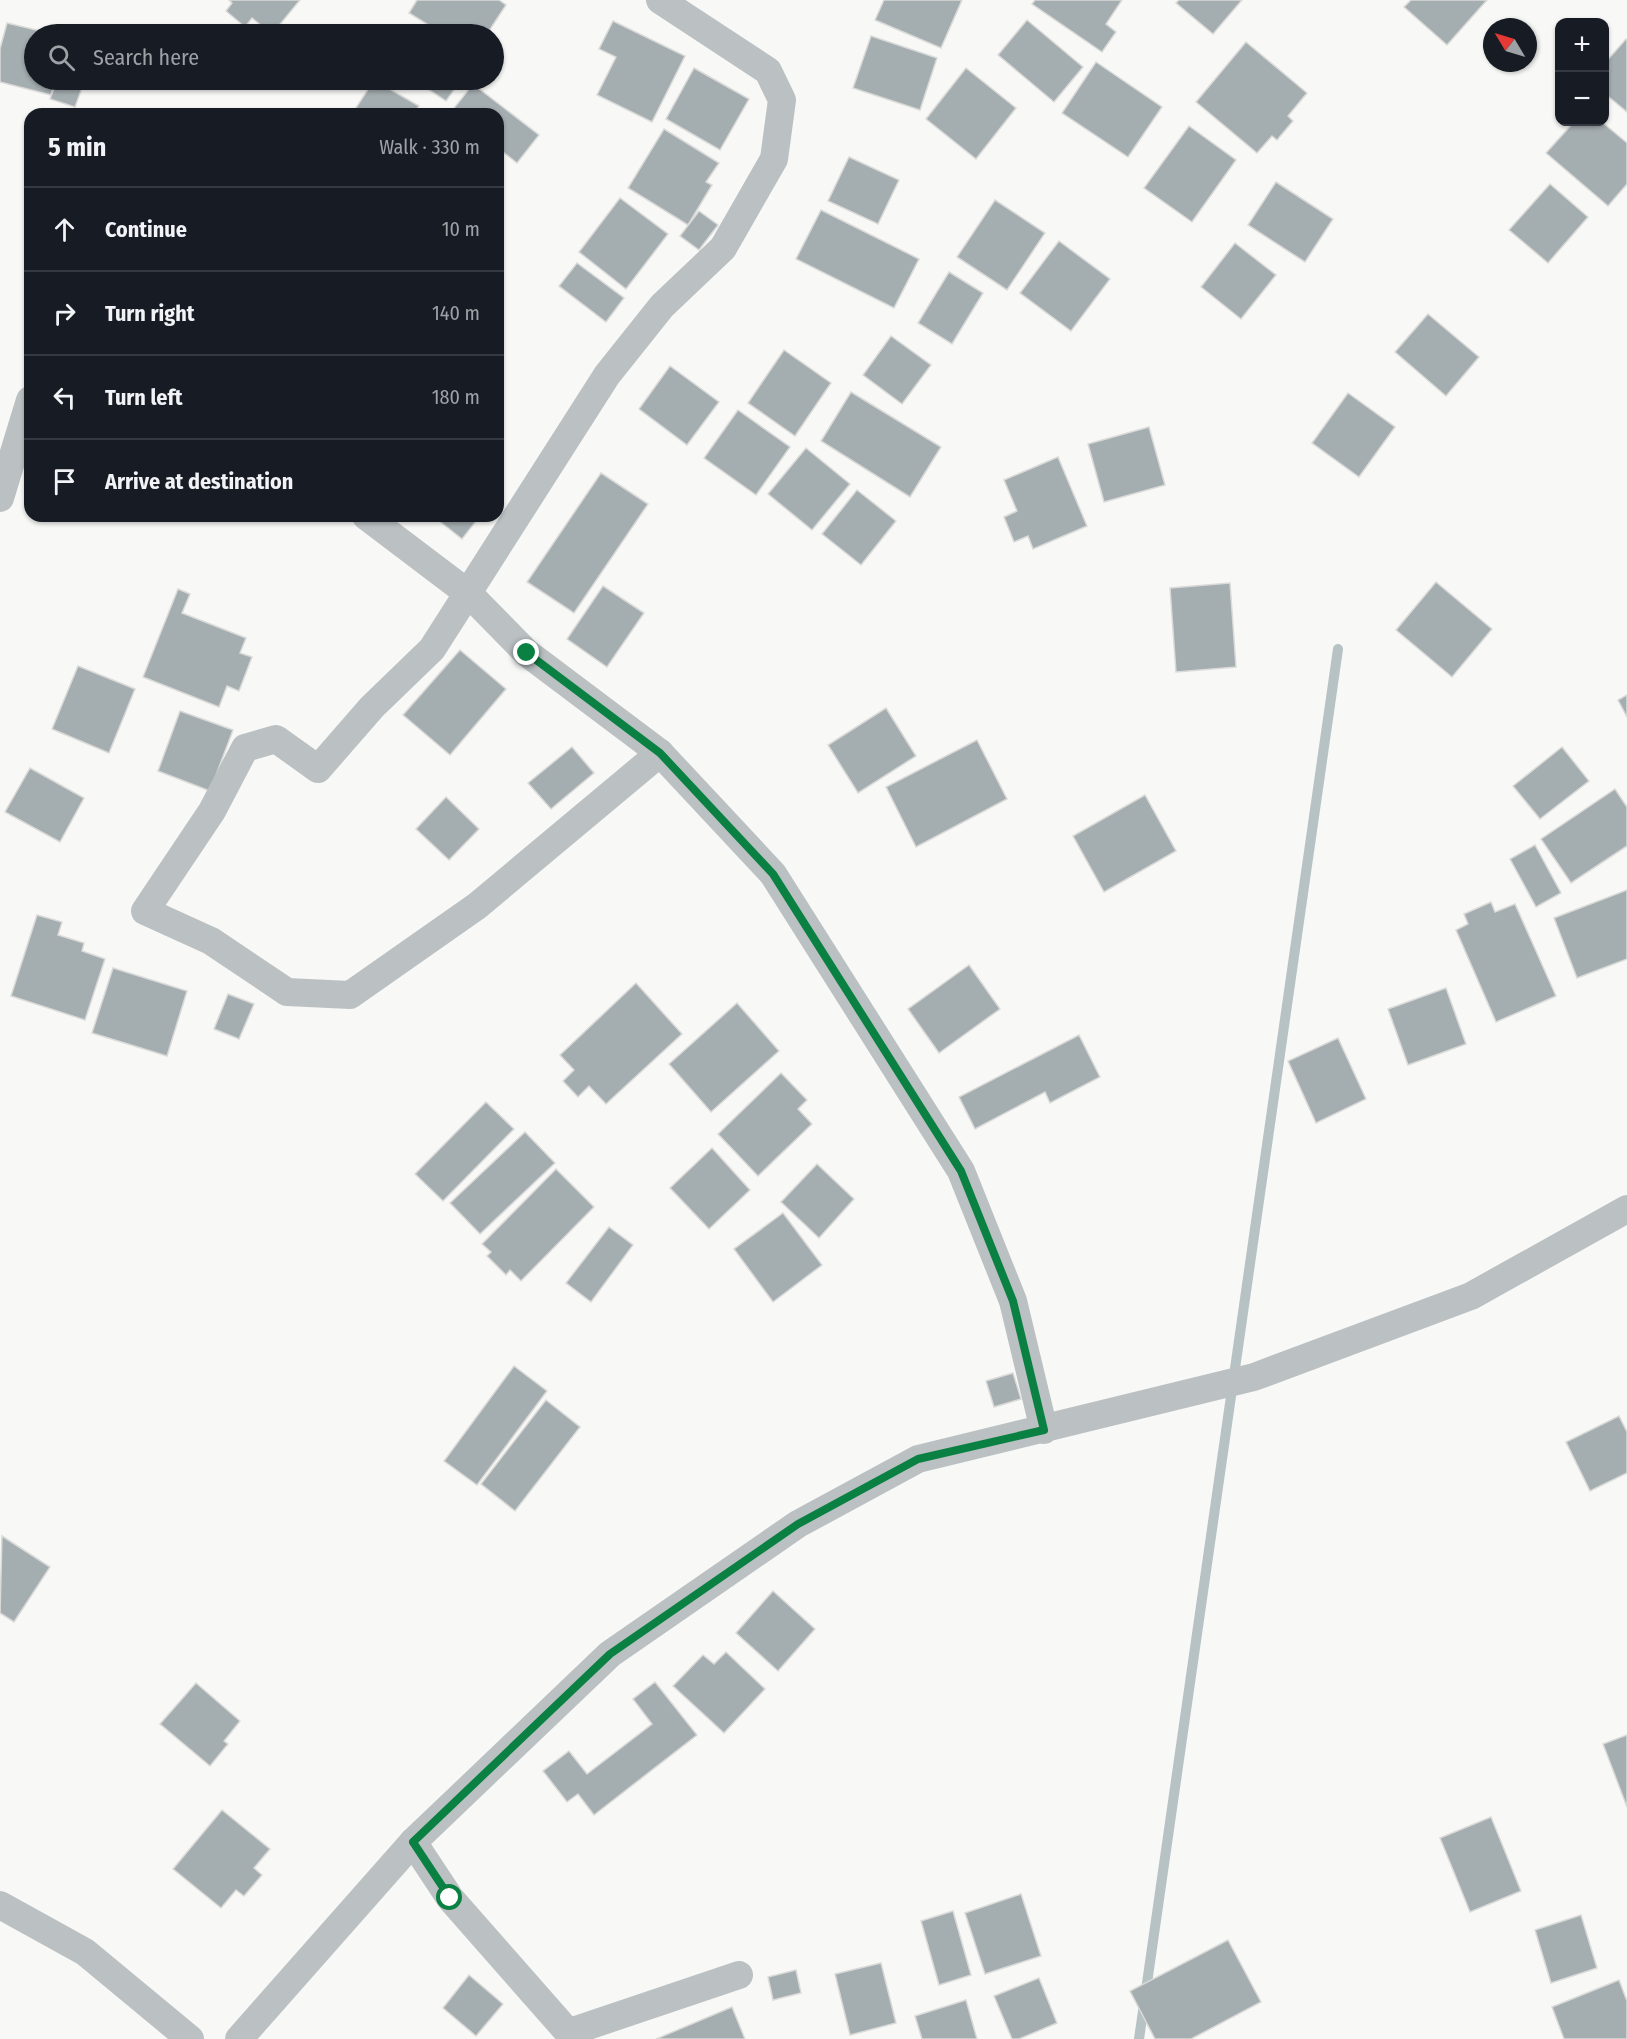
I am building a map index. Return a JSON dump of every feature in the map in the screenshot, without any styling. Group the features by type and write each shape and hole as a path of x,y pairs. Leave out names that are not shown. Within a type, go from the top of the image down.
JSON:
{"street":[{"path":"660,0 768,71 782,100 774,159 723,248 662,306 607,375 432,649 372,707 318,770 276,739 245,748 212,811 145,911 211,941 287,992 350,995 477,906 660,753"},
{"path":"0,498 24,420"},
{"path":"374,522 469,594 527,653 660,753 773,874 961,1171 1013,1301 1044,1430"},
{"path":"239,2039 413,1842 610,1654 798,1524 918,1459 1254,1377 1471,1296 1627,1209"},
{"path":"413,1842 450,1898 572,2035 739,1975"},
{"path":"0,1905 86,1952 190,2039"}],"building":[{"path":"229,0 300,0 280,24 260,24 252,18 247,24 241,24 226,11 232,3"},
{"path":"417,0 499,0 506,5 494,24 427,24 409,13"},
{"path":"884,0 962,0 941,48 875,20"},
{"path":"1035,0 1122,0 1106,24 1116,32 1102,52 1032,4"},
{"path":"1179,0 1242,0 1213,34 1176,3"},
{"path":"1411,0 1487,0 1447,45 1404,7"},
{"path":"1027,20 1083,67 1054,102 998,55"},
{"path":"613,21 685,56 652,122 597,95 616,57 599,49"},
{"path":"7,23 24,27 24,88 0,82 0,49"},
{"path":"871,36 937,58 920,110 853,88"},
{"path":"1626,39 1627,112 1609,97 1609,58"},
{"path":"1246,42 1307,93 1288,116 1293,121 1277,140 1272,136 1257,153 1196,102"},
{"path":"1096,62 1162,107 1128,157 1062,113"},
{"path":"694,68 749,99 720,150 666,119"},
{"path":"966,68 1016,108 976,159 926,119"},
{"path":"31,90 52,90 51,95"},
{"path":"53,90 81,90 75,107 50,99"},
{"path":"368,90 391,90 419,106 418,108 356,108"},
{"path":"429,90 454,90 446,101"},
{"path":"468,90 481,90 539,135 517,163 504,153 504,108 454,108"},
{"path":"1189,126 1236,160 1192,222 1144,188"},
{"path":"1570,126 1607,126 1627,143 1627,184 1608,206 1546,153"},
{"path":"664,129 719,163 706,182 712,185 688,225 628,188"},
{"path":"849,157 899,180 878,224 828,201"},
{"path":"1276,182 1333,219 1305,262 1248,225"},
{"path":"1550,184 1588,217 1548,263 1509,230"},
{"path":"620,198 668,234 626,289 579,252"},
{"path":"995,200 1045,233 1007,290 957,257"},
{"path":"821,210 919,259 894,308 796,259"},
{"path":"699,211 718,225 699,250 680,236"},
{"path":"1059,241 1110,279 1071,331 1020,293"},
{"path":"1235,243 1276,275 1241,319 1201,287"},
{"path":"577,263 624,298 606,322 559,286"},
{"path":"949,272 983,293 952,344 918,323"},
{"path":"1428,314 1479,357 1446,396 1395,352"},
{"path":"891,336 931,365 902,404 863,375"},
{"path":"784,350 831,383 795,436 748,403"},
{"path":"670,366 719,402 687,445 639,409"},
{"path":"851,392 941,447 910,497 821,441"},
{"path":"1348,393 1395,427 1359,477 1312,443"},
{"path":"738,410 790,447 756,495 704,458"},
{"path":"1149,427 1165,485 1104,502 1088,444"},
{"path":"806,448 850,484 812,530 768,494"},
{"path":"1058,457 1087,526 1033,549 1028,536 1014,542 1004,517 1017,511 1004,480"},
{"path":"601,473 648,504 574,613 527,582"},
{"path":"857,490 896,521 861,565 822,534"},
{"path":"441,522 475,522 462,539"},
{"path":"1436,582 1492,629 1452,677 1396,630"},
{"path":"1230,583 1236,667 1176,672 1170,588"},
{"path":"603,586 644,613 607,667 567,639"},
{"path":"178,589 190,594 182,613 246,638 240,653 252,657 239,691 227,686 219,707 143,677"},
{"path":"460,650 506,689 450,755 403,715"},
{"path":"78,666 135,689 109,753 52,729"},
{"path":"1627,695 1627,717 1618,700"},
{"path":"886,708 916,756 858,793 828,745"},
{"path":"180,711 233,730 210,791 158,771"},
{"path":"977,740 1007,799 916,847 886,787"},
{"path":"572,747 594,773 551,809 528,783"},
{"path":"1562,747 1589,781 1540,819 1513,786"},
{"path":"30,768 84,798 60,842 5,812"},
{"path":"1615,789 1627,807 1627,846 1571,883 1541,839"},
{"path":"1145,795 1176,851 1104,892 1073,836"},
{"path":"446,797 479,829 449,860 416,829"},
{"path":"1535,845 1561,893 1536,907 1510,859"},
{"path":"1627,890 1627,959 1577,978 1554,918"},
{"path":"1491,902 1495,912 1515,904 1556,996 1496,1022 1456,930 1468,924 1464,914"},
{"path":"37,915 62,922 58,935 84,943 82,951 105,959 85,1020 11,996"},
{"path":"969,965 1000,1009 939,1053 908,1009"},
{"path":"113,968 187,991 167,1056 92,1033"},
{"path":"636,983 682,1034 606,1104 589,1086 578,1097 563,1081 574,1070 560,1055"},
{"path":"1446,988 1466,1044 1408,1065 1388,1009"},
{"path":"228,994 254,1004 239,1039 214,1029"},
{"path":"737,1003 779,1051 711,1112 669,1064"},
{"path":"1079,1035 1100,1077 1050,1103 1045,1092 975,1129 959,1097"},
{"path":"1338,1038 1366,1099 1316,1123 1288,1061"},
{"path":"781,1073 807,1100 798,1109 812,1124 758,1176 718,1134"},
{"path":"486,1102 514,1129 443,1201 415,1174"},
{"path":"525,1132 555,1163 480,1234 450,1203"},
{"path":"712,1148 750,1190 709,1229 670,1188"},
{"path":"817,1164 854,1199 819,1238 781,1202"},
{"path":"556,1169 594,1207 521,1281 510,1270 506,1275 487,1256 491,1252 482,1244"},
{"path":"783,1213 822,1265 773,1302 734,1249"},
{"path":"609,1227 633,1245 591,1302 566,1283"},
{"path":"514,1366 547,1391 477,1485 444,1461"},
{"path":"1013,1373 1021,1399 994,1407 986,1381"},
{"path":"546,1400 580,1427 515,1511 481,1484"},
{"path":"1619,1416 1627,1432 1627,1473 1590,1491 1566,1442"},
{"path":"2,1536 50,1567 14,1622 0,1613"},
{"path":"773,1591 815,1629 778,1671 736,1633"},
{"path":"726,1652 765,1689 724,1733 673,1686 703,1655 714,1664"},
{"path":"655,1682 697,1735 594,1815 578,1794 567,1802 543,1771 569,1751 587,1774 652,1724 633,1699"},
{"path":"196,1683 240,1721 224,1741 228,1744 210,1766 160,1724"},
{"path":"1627,1735 1627,1807 1603,1744"},
{"path":"222,1810 270,1849 254,1868 262,1875 244,1896 236,1890 221,1908 173,1869"},
{"path":"1491,1817 1521,1891 1470,1912 1440,1838"},
{"path":"1021,1894 1041,1956 985,1974 965,1913"},
{"path":"953,1911 971,1975 939,1985 921,1921"},
{"path":"1581,1915 1597,1968 1551,1983 1535,1930"},
{"path":"1228,1940 1261,2002 1191,2039 1155,2039 1130,1991"},
{"path":"881,1963 896,2023 850,2035 835,1974"},
{"path":"796,1970 801,1993 773,2000 768,1977"},
{"path":"469,1975 503,2004 476,2036 443,2008"},
{"path":"1039,1978 1057,2023 1019,2039 1012,2039 994,1996"},
{"path":"1619,1980 1627,2001 1627,2039 1564,2039 1552,2007"},
{"path":"966,2000 977,2039 922,2039 915,2016"},
{"path":"732,2007 745,2039 656,2039"}],"waterway":[{"path":"1139,2039 1338,649"}],"route":[{"path":"450,1898 413,1842 610,1654 798,1524 918,1459 1044,1430 1013,1301 961,1171 773,874 660,753 527,653"}]}
